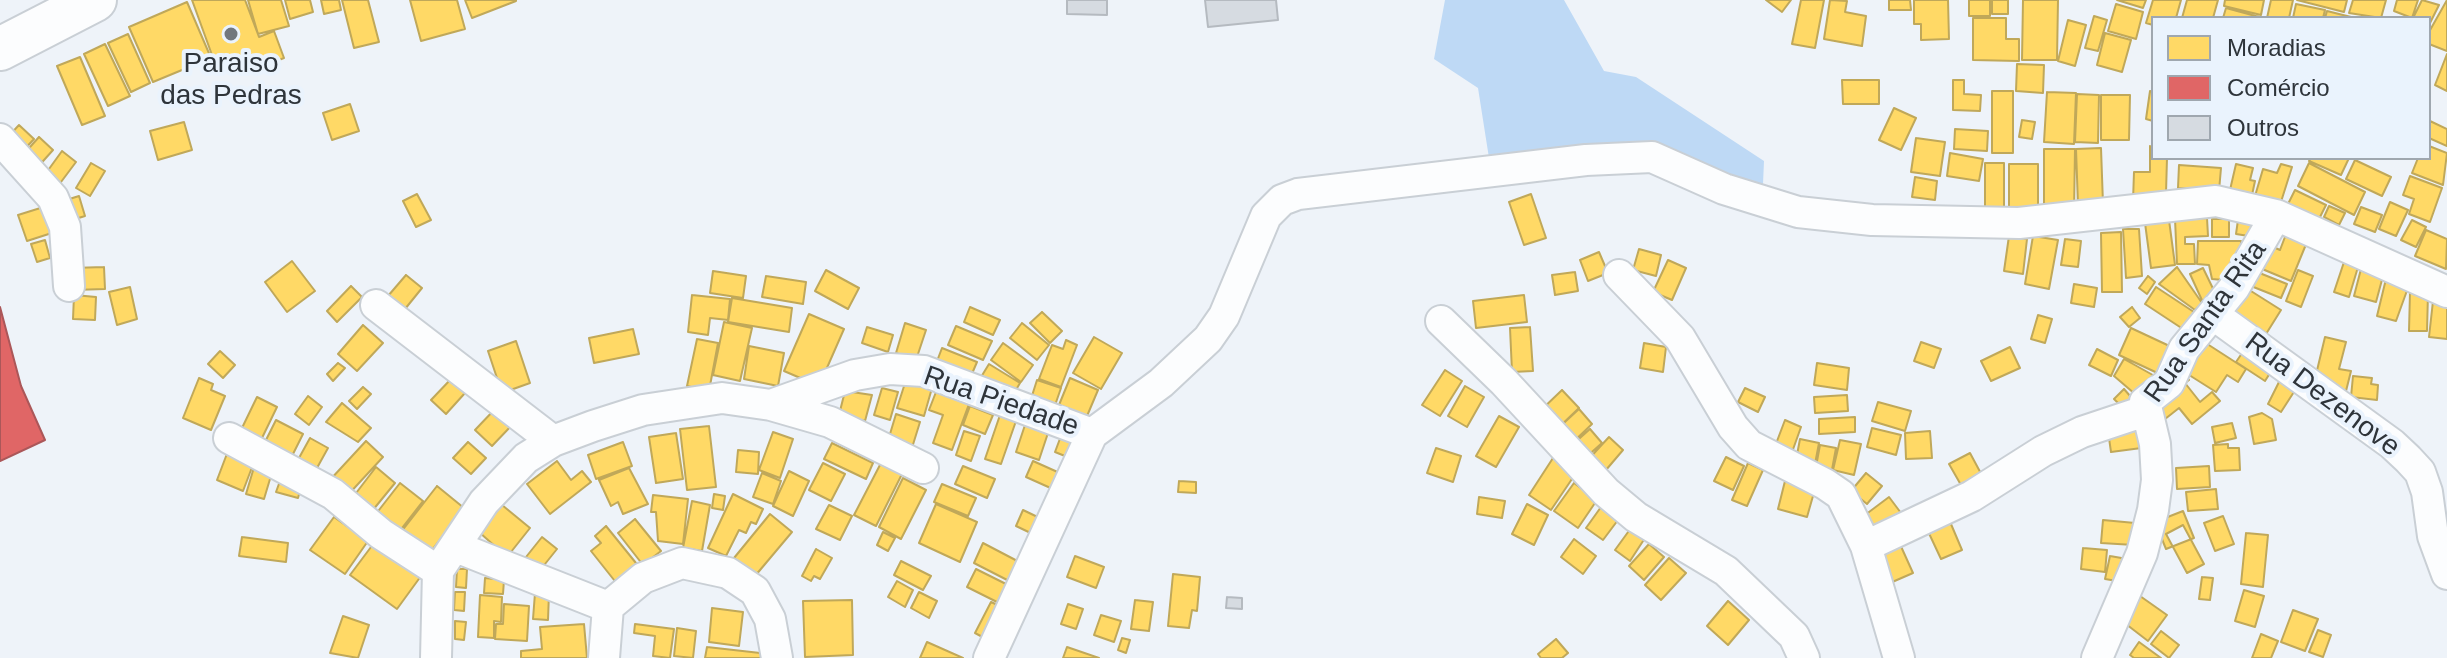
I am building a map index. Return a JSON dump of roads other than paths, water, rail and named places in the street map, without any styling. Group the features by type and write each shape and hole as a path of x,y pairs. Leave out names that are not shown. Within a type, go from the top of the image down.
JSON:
{"main road":[{"path":"0,49 95,0"}],"street":[{"path":"0,139 53,198 65,227 69,286"},
{"path":"989,658 1092,434 1161,383 1208,339 1224,316 1266,216 1282,200 1298,194 1586,160 1652,157 1724,189 1798,212 1872,220 2019,223 2216,201 2276,215 2351,252 2447,292"},
{"name":"Rua Santa Rita","path":"2097,658 2142,553 2153,510 2157,480 2155,444 2145,402 2169,383 2184,349 2214,315 2258,251 2276,215"},
{"path":"1619,275 1680,338 1741,436 1764,456 1825,484 1841,495 1866,546 1899,658"},
{"path":"376,305 553,441"},
{"name":"Rua Dezenove","path":"2214,315 2392,444 2420,472 2427,492 2433,536 2447,574"},
{"path":"1441,321 1504,382 1606,492 1636,517 1726,571 1794,636 1804,658"},
{"name":"Rua Piedade","path":"771,405 855,375 890,369 924,371 1092,434"},
{"path":"436,658 438,571 501,482 526,458 553,441 643,410 722,398 771,405 830,422 923,468"},
{"path":"1866,546 1945,511 2082,432 2145,411"},
{"path":"229,438 333,494 381,534 438,571"},
{"path":"456,547 608,607"},
{"path":"604,658 608,607 643,578 667,567 697,565 728,573 755,591 770,619 777,658"}],"place":[{"name":"Paraiso das Pedras","path":"231,34"}]}
